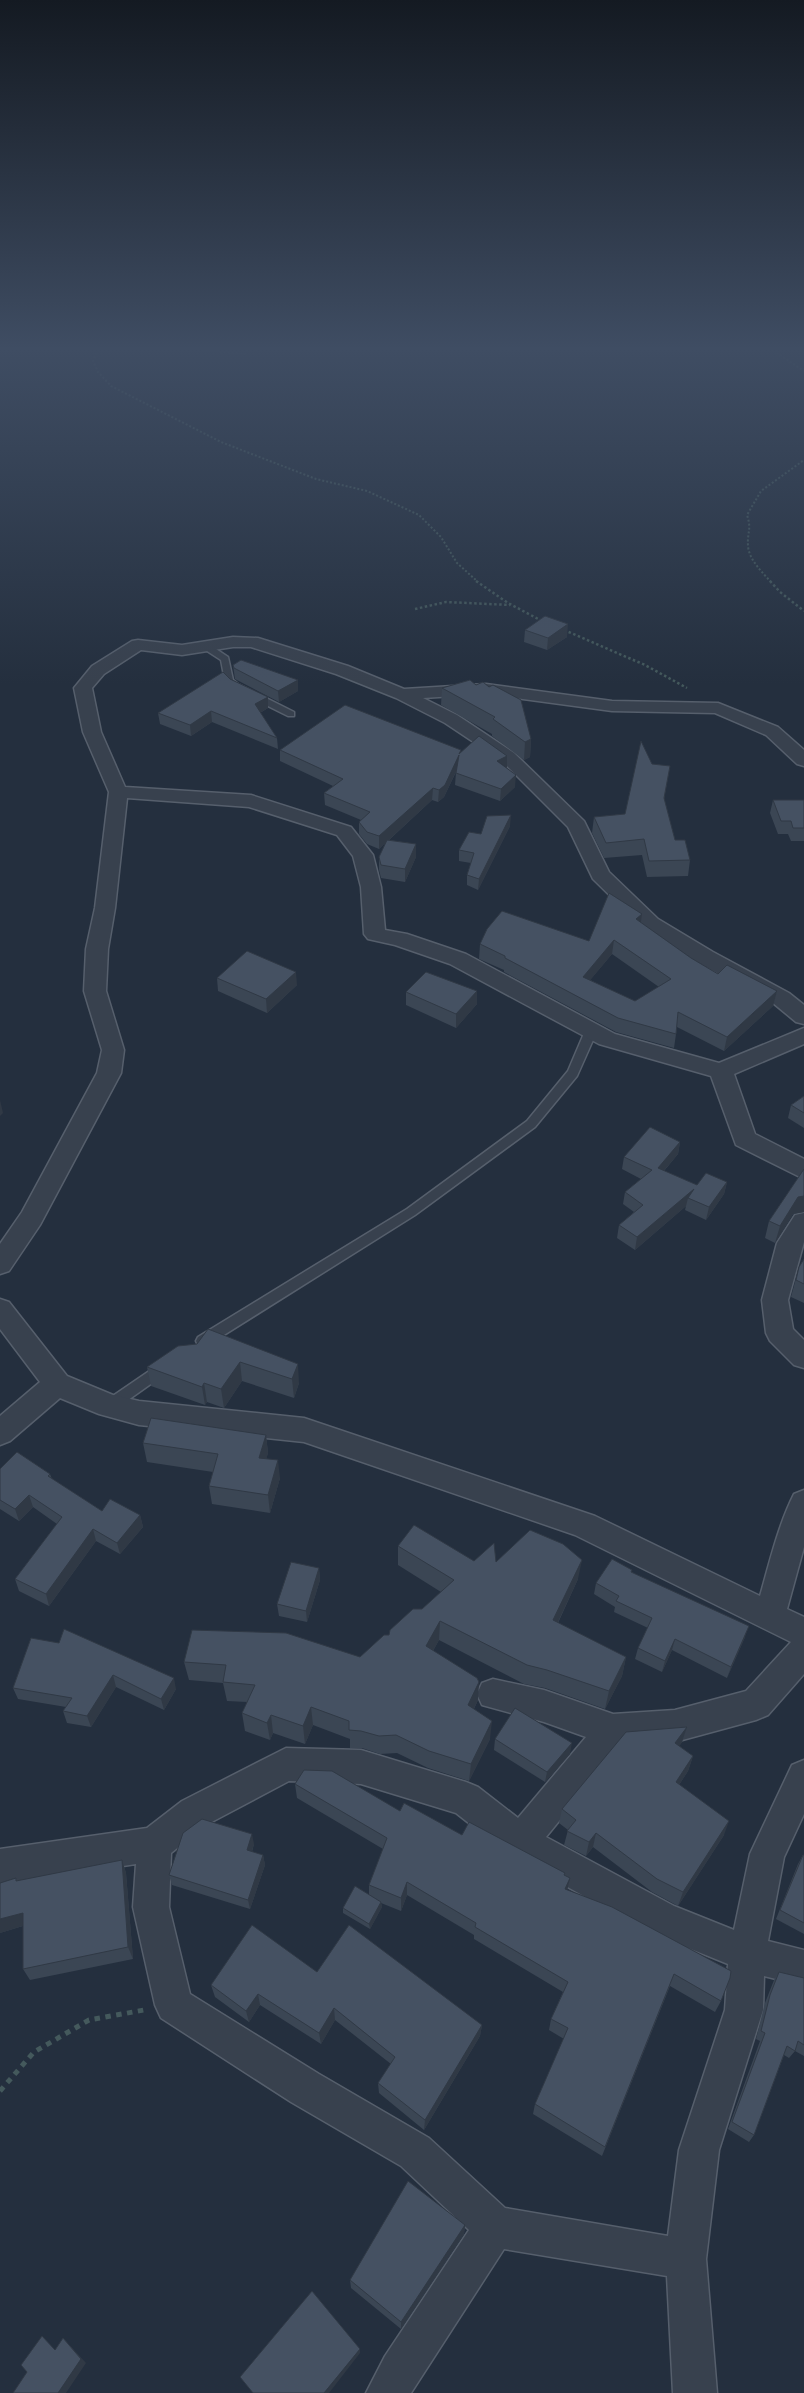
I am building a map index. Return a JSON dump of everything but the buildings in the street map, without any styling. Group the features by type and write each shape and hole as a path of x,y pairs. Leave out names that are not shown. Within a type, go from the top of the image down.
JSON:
{"street":[{"path":"0,1264 31,1218 109,1073 113,1050 95,991 97,948 106,908 118,792 92,732 83,688 98,670 138,645 182,650 207,648 233,642 252,642 342,670 402,694 451,719 508,757 576,825 600,875 651,924 705,957 781,998 804,1017"},
{"path":"402,694 486,689 612,706 718,708 772,730 804,760"},
{"path":"118,792 251,801 344,831 362,855 371,887 375,934 400,939 458,959 607,1039 721,1071 804,1035"},
{"path":"721,1071 745,1139 804,1170"},
{"path":"804,1222 790,1244 775,1300 780,1333 804,1357"},
{"path":"0,1308 57,1384 109,1406 139,1413 304,1430 584,1525 804,1633"},
{"path":"0,1433 57,1384"},
{"path":"770,1615 795,1525 804,1503"},
{"path":"493,1694 544,1706 613,1730 675,1726 756,1704 804,1652"},
{"path":"520,1842 613,1730"},
{"path":"0,1866 36,1863 154,1844 194,1813 286,1764 361,1767 466,1799 520,1842 662,1919 747,1954 804,1968"},
{"path":"695,2393 686,2260 699,2150 744,2010 747,1954 767,1854 804,1777"},
{"path":"154,1844 151,1907 174,2005 305,2088 415,2152 495,2227 686,2260"},
{"path":"388,2393 400,2371 495,2227"}],"lane":[{"path":"207,648 225,659 229,681 235,686 291,714"},
{"path":"194,1347 411,1212 531,1124 573,1073 590,1031"},
{"path":"109,1406 178,1357"}],"path":[{"path":"269,461 316,479 367,492 419,515 424,523 440,534 457,563 482,585 511,605 550,624"},
{"path":"803,461 761,491 751,506 748,515 751,528 748,547 756,565 780,592 804,611"},
{"path":"416,609 446,602 511,605"},
{"path":"557,627 644,665 718,708"},
{"path":"0,2091 34,2052 89,2020 174,2005"}]}
